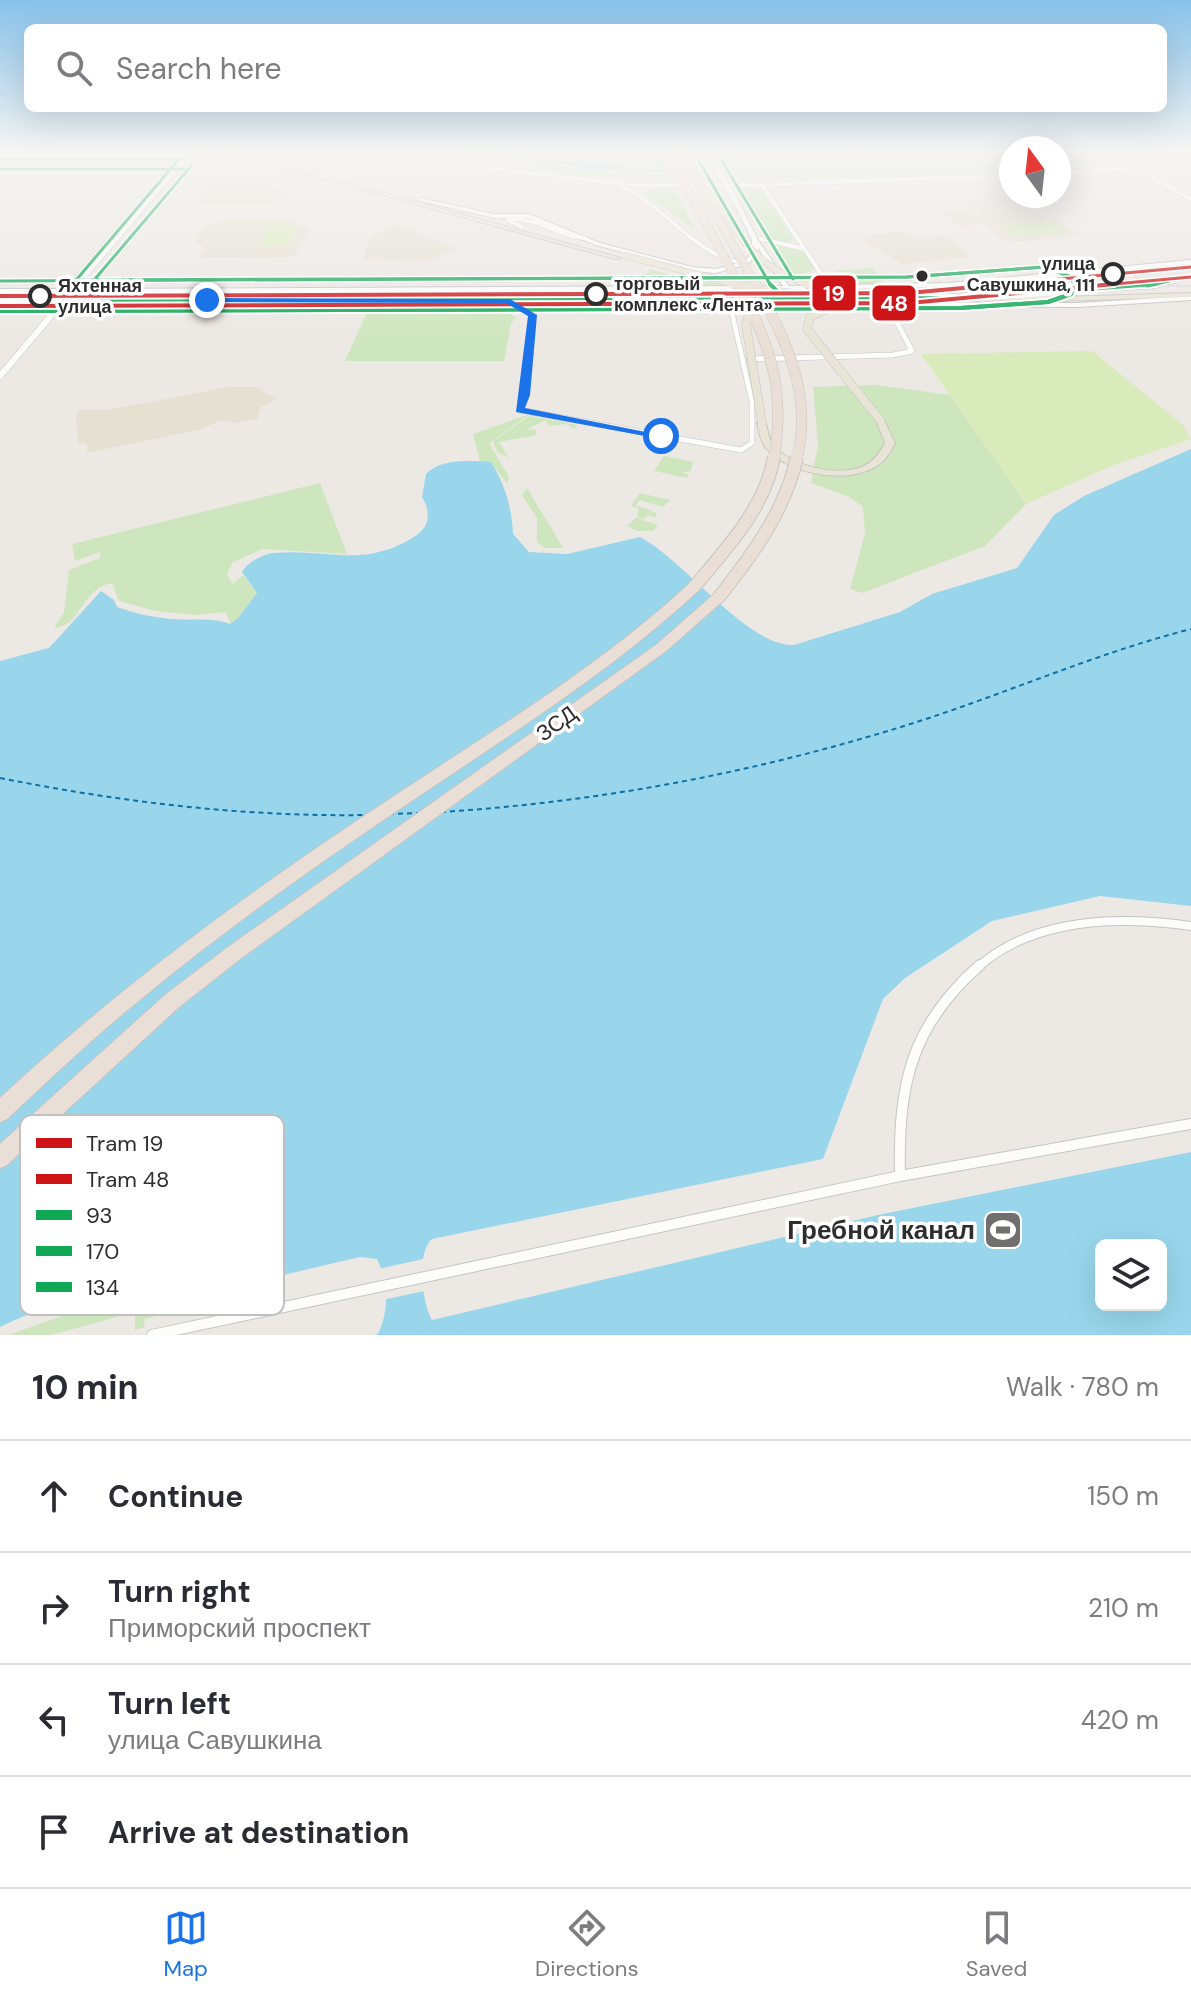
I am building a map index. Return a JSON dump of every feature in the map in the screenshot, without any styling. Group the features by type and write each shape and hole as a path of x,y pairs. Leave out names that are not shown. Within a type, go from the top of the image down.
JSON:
{"highway":[{"name":"ЗСД","path":"0,1112 37,1075 149,980 247,908 614,656 652,626 720,561 757,506 778,451 781,397 775,362 700,213"},
{"name":"ЗСД","path":"47,1115 161,1011 234,953 661,648 719,597 760,548 791,485 797,463 803,429 801,382 785,338 715,213"},
{"name":"ЗСД","path":"0,1158 20,1140"}],"main road":[{"path":"61,301 136,213"},
{"path":"459,213 755,291 826,298 917,300 1152,295"},
{"path":"470,213 620,256 758,289 824,295 1191,295"},
{"path":"482,213 524,215 585,238 700,270 725,270 746,263 754,254 758,239"},
{"path":"725,213 753,255 778,275 824,289 900,296"},
{"path":"743,213 795,297 821,305"},
{"path":"0,291 925,286 1191,262"},
{"path":"748,304 795,297 960,298 1143,287 1191,276"},
{"path":"1045,277 1060,280 1066,285 1046,292"},
{"path":"645,289 639,294 648,298"},
{"path":"0,301 721,298 748,304 1090,305 1191,295"},
{"path":"748,304 746,325 762,423 769,446 779,455 805,467 842,473 878,462 888,450 889,436 812,340 807,321 820,310 844,305 917,300"}],"street":[{"path":"666,213 721,259 746,263"},
{"path":"781,213 830,287"},
{"path":"522,227 508,220 521,217 548,230 585,238"},
{"path":"789,244 797,238"},
{"path":"758,239 805,249"},
{"path":"700,270 718,266 721,259"},
{"path":"498,299 533,315"},
{"path":"551,299 536,308 533,315 526,395 519,410 747,449 752,443 755,423 734,301"},
{"path":"0,368 61,301"},
{"path":"0,376 61,301"},
{"path":"743,359 893,355 912,351 888,305"},
{"path":"900,1176 899,1129 909,1066 927,1023 973,968 1012,944 1049,927 1090,919 1191,926"},
{"path":"284,1306 900,1176 1076,1142 1191,1124"},
{"path":"152,1335 243,1315"}],"shaded area":[{"path":"942,213 1038,213 1047,219 1054,218 1081,236 1007,243 983,224 959,226"},
{"path":"292,221 309,229 294,257 198,258 205,248 196,242 196,236 207,224"},
{"path":"399,225 457,249 427,261 363,259 371,236"},
{"path":"903,231 919,238 940,236 954,240 969,257 902,264 865,241 874,234"},
{"path":"228,387 256,387 276,399 261,407 257,419 234,423 221,420 202,429 87,453 87,444 78,442 76,415 80,410 107,410"}],"green space":[{"path":"672,213 686,213 694,229"},
{"path":"750,213 777,213 794,240 784,244 765,238"},
{"path":"1050,221 1065,232 1015,237 1000,226"},
{"path":"271,223 297,226 287,245 258,245"},
{"path":"793,245 801,248 816,269 792,279 770,246"},
{"path":"871,268 879,276 846,280 880,278 886,284 837,284 832,279 843,278 834,271"},
{"path":"651,269 691,282 777,282 675,286 674,279 616,279 645,276"},
{"path":"355,302 355,305 118,304 119,303"},
{"path":"507,307 506,311 516,317 511,324 504,361 345,361 369,308"},
{"path":"1092,351 1182,424 1191,439 1111,466 1026,504 921,354"},
{"path":"876,385 950,395 1026,504 985,546 862,593 850,589 865,533 863,507 849,497 811,483 818,445 813,387"},
{"path":"530,414 489,443 509,477 507,483 491,463 480,462 473,434"},
{"path":"529,416 577,425 574,429 567,424 549,426 546,420 525,430 535,429 537,435 499,442 509,458 497,452 493,441"},
{"path":"664,456 693,462 691,471 682,472 689,475 687,478 654,471"},
{"path":"320,483 347,554 263,549 233,562 227,574 233,584 243,575 257,593 230,624 226,612 195,615 156,611 119,601 112,583 93,592 70,621 54,628 64,613 69,570 100,558 100,552 75,561 72,544"},
{"path":"527,488 563,548 545,548 537,542 537,518 522,495"},
{"path":"640,493 670,500 663,507 640,500 635,505 657,513 655,518 648,515 643,520 658,525 653,531 637,531 627,526 636,518 643,519 637,516 639,509 631,506"},
{"path":"65,1315 124,1315 51,1335 8,1335"},
{"path":"135,1315 152,1315 145,1319 144,1327 135,1330"}],"water":[{"path":"1191,449 1191,906 1100,896 992,921 905,978 883,999 823,1159 432,1239 422,1266 423,1291 432,1320 878,1215 1191,1152 1191,1335 373,1335 378,1334 386,1297 377,1259 360,1257 284,1275 284,1115 20,1115 20,1315 29,1315 0,1327 0,661 49,648 101,591 114,600 117,607 137,613 230,624 257,593 242,572 248,565 273,553 363,555 398,546 425,527 427,507 422,497 426,474 440,465 465,461 491,462 507,497 513,534 529,552 567,554 640,537 737,618 776,642 794,645 900,612 932,594 1017,568 1054,515 1084,496"}],"pier":[{"path":"428,1258 429,1290 382,1300 378,1269"}],"ferry route":[{"path":"441,812 617,793 790,758 904,726 1118,650 1191,629"},
{"path":"0,778 182,806 274,813 367,815"},
{"path":"389,814 419,813"}],"tram line":[{"name":"19","path":"0,296 909,293 1191,267"},
{"path":"1145,270 1137,272 1135,277 1154,286 1191,286"},
{"name":"48","path":"0,306 909,303 1191,277"}],"transit line":[{"name":"93","path":"58,301 133,213"},
{"name":"170","path":"81,296 151,213"},
{"name":"170","path":"729,213 772,288 781,295"},
{"name":"134","path":"753,213 793,279"},
{"name":"170","path":"0,311 960,308 1048,302 1071,294 1076,285 1071,277 1045,267 907,277 73,280"},
{"name":"134","path":"0,281 907,277 1045,267 1071,277 1076,285 1071,294 1048,302 960,308 0,311"},
{"name":"93","path":"58,301 960,298 1143,287 1191,276"}],"place":[{"name":"улица Савушкина, 111","path":"1113,274"},
{"name":"торговый комплекс «Лента»","path":"596,294"},
{"name":"Яхтенная улица","path":"40,296"},
{"name":"Гребной канал","path":"1003,1230"}],"route":[{"path":"207,300 507,301 533,315 526,395 519,410 661,436"}]}
